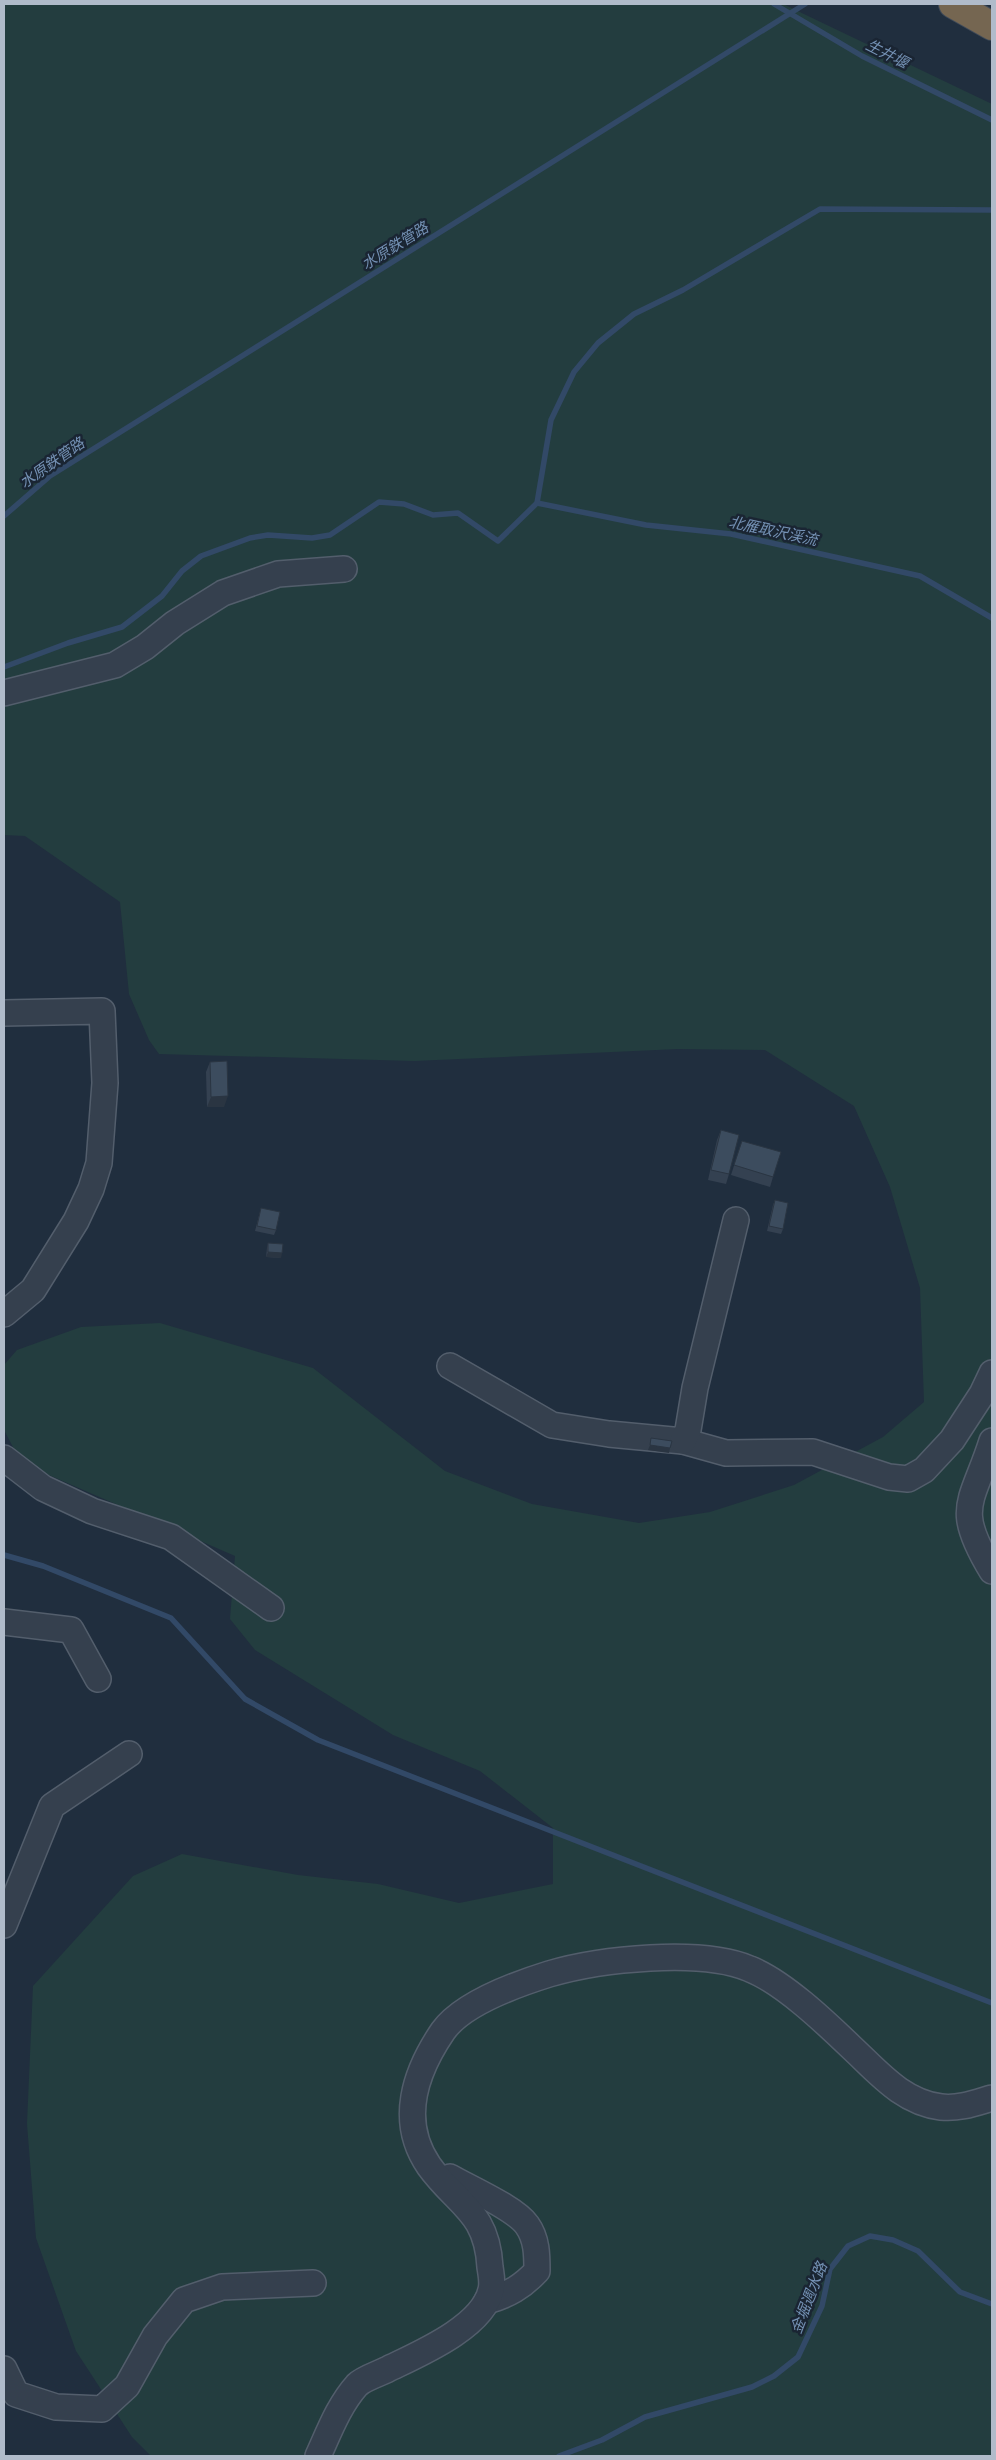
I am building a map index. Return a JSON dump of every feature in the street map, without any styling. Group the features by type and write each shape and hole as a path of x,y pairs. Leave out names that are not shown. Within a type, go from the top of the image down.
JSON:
{"highway":[{"path":"953,4 992,26"}],"street":[{"path":"4,693 115,665 146,647 175,623 223,593 278,574 344,569"},
{"path":"4,1013 102,1012 105,1084 99,1162 91,1188 76,1221 33,1290 4,1314"},
{"path":"683,1441 688,1430 695,1388 736,1220"},
{"path":"450,1366 552,1425 609,1434 683,1441 726,1453 813,1452 889,1477 908,1479 924,1470 952,1440 982,1394 992,1373"},
{"path":"992,1441 969,1497 968,1524 980,1552 992,1571"},
{"path":"4,1458 43,1488 92,1510 170,1537 271,1608"},
{"path":"4,1622 71,1630 98,1679"},
{"path":"4,1925 52,1806 128,1754"},
{"path":"318,2456 339,2411 359,2383 431,2348 462,2328 487,2301 492,2288 490,2258 484,2229 470,2209 430,2167 419,2149 413,2131 411,2106 424,2066 445,2029 479,2002 524,1982 572,1968 639,1959 695,1958 751,1969 799,2000 834,2030 897,2091 917,2101 941,2107 966,2106 992,2098"},
{"path":"430,2167 499,2203 527,2225 537,2249 537,2271 524,2285 504,2296 487,2301"},
{"path":"4,2369 16,2394 56,2407 102,2409 127,2386 155,2336 184,2300 222,2286 313,2283"}],"green space":[{"path":"4,4 783,4 992,104 992,2456 151,2456 132,2437 76,2351 36,2238 27,2124 33,1986 133,1876 182,1854 298,1875 378,1884 459,1903 553,1884 553,1828 480,1771 393,1735 255,1650 230,1619 235,1556 42,1472 14,1449 4,1430 4,1365 17,1350 81,1327 160,1323 313,1368 445,1471 532,1504 639,1523 710,1512 794,1485 883,1437 924,1402 920,1288 890,1187 854,1106 765,1050 678,1049 414,1061 159,1054 149,1040 129,994 120,902 25,836 4,835"}],"building":[{"path":"227,1061 228,1096 211,1097 210,1062"},
{"path":"721,1130 739,1135 729,1174 711,1170"},
{"path":"742,1141 781,1152 773,1177 734,1165"},
{"path":"775,1200 788,1203 783,1229 769,1226"},
{"path":"261,1208 280,1212 276,1230 257,1226"},
{"path":"268,1243 283,1244 282,1253 268,1252"},
{"path":"651,1438 672,1441 670,1448 650,1445"}],"waterway":[{"name":"生井堰","path":"774,4 862,56 992,120"},
{"name":"水原鉄管路","path":"4,516 50,476 805,4"},
{"name":"北雁取沢渓流","path":"4,667 68,643 122,627 162,596 182,571 201,556 250,538 268,535 312,538 330,535 379,502 404,504 433,515 458,513 498,541 537,503 551,420 574,372 598,343 634,314 683,290 820,209 992,210"},
{"name":"北雁取沢渓流","path":"537,503 646,525 731,534 920,576 992,618"},
{"path":"4,1555 43,1566 171,1618 245,1699 318,1740 992,2003"},
{"name":"金堀週水路","path":"559,2456 602,2440 645,2417 752,2387 774,2376 798,2357 822,2306 830,2269 848,2246 870,2236 893,2240 918,2251 960,2292 992,2304"}]}
